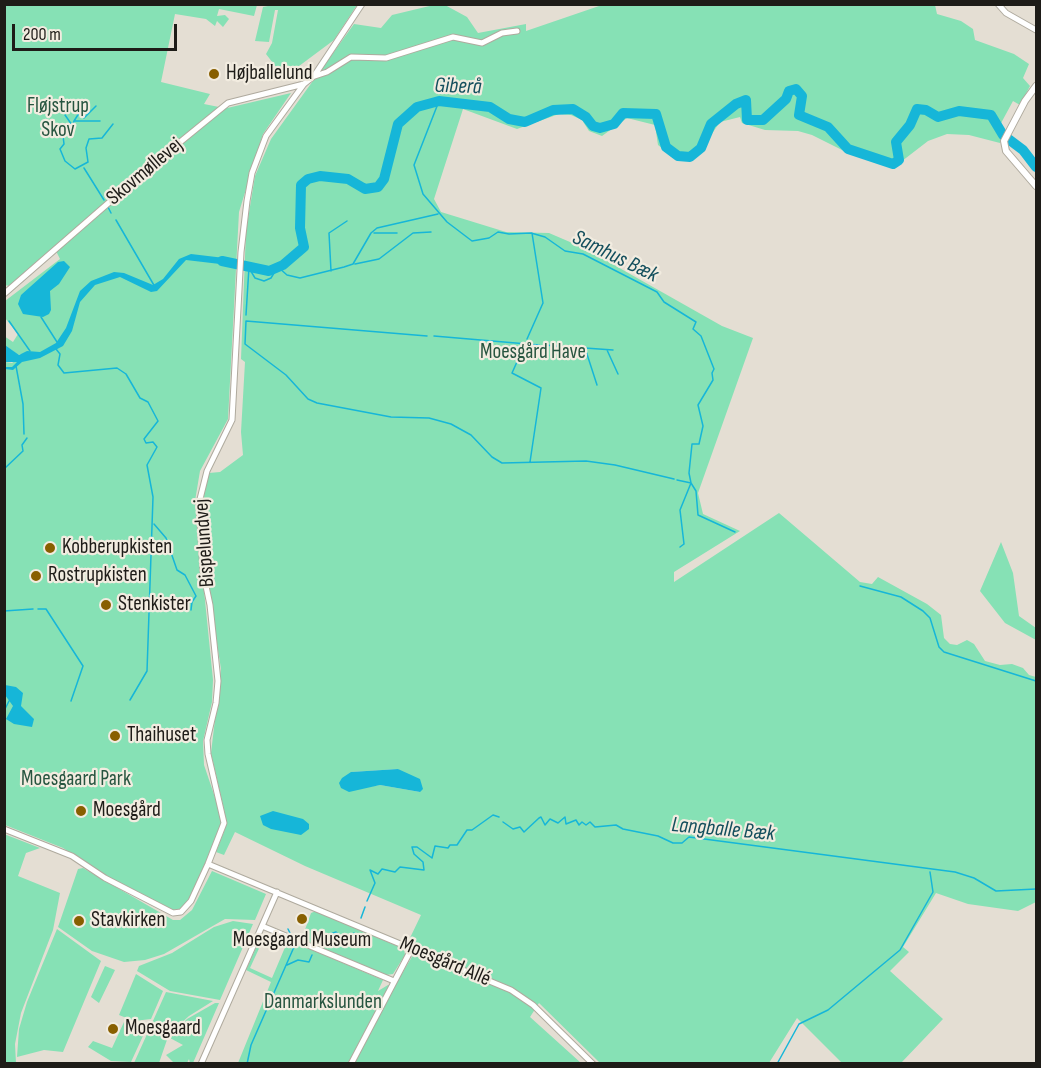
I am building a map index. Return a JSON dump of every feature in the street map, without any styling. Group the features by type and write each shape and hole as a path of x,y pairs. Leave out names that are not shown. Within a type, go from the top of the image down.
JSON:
{"street":[{"name":"Bispelundvej","path":"4,829 72,856 105,878 173,913 181,912 191,901 208,864 224,822 207,754 207,740 216,703 218,681 210,605 203,572 199,503 207,471 232,420 247,201 258,154 266,136 304,84 314,76 362,4"},
{"path":"998,4 1006,13 1036,30"},
{"path":"314,76 327,72 351,57 386,58 453,37 482,43 502,33 517,31"},
{"name":"Skovmøllevej","path":"4,294 152,165 228,103 304,84"},
{"path":"1036,86 1004,141 1006,151 1036,186"},
{"name":"Moesgård Allé","path":"208,864 522,996 593,1064"},
{"path":"201,1064 277,892"},
{"path":"262,926 394,981"},
{"path":"351,1064 412,948"}],"green space":[{"path":"438,4 445,5 467,17 478,33 526,24 526,31 602,5 935,5 937,14 961,21 973,29 975,40 1014,54 1029,64 1023,78 1030,86 1020,105 1013,101 1000,125 1005,132 1000,143 969,135 947,134 928,141 893,168 844,151 812,135 798,131 765,130 742,123 740,117 720,122 695,158 679,161 658,145 655,125 627,118 602,136 589,131 582,120 571,115 559,114 517,129 463,109 434,199 441,212 506,232 549,233 584,248 722,326 753,338 698,493 703,514 740,531 674,572 674,582 779,513 860,582 872,584 878,577 927,604 941,615 944,638 950,644 957,645 967,640 974,644 985,661 1000,665 1012,664 1036,677 1036,902 1018,911 968,904 936,893 903,947 909,952 890,971 943,1019 901,1063 842,1063 797,1018 769,1063 600,1063 539,1003 530,1017 581,1063 238,1063 271,982 246,970 259,941 262,942 250,968 272,978 286,945 298,944 383,980 378,991 388,985 394,987 413,955 409,940 421,915 305,866 235,832 224,855 216,852 225,829 225,814 211,753 221,669 206,573 202,502 209,473 220,472 243,455 241,432 245,362 241,359 246,231 255,176 271,139 354,24 381,28 392,15","holes":["398,769 420,792 380,785 354,789 351,772"]},
{"name":"Fløjstrup Skov","path":"4,5 257,5 254,16 219,9 217,16 225,15 229,19 223,27 217,21 215,26 206,19 175,14 161,82 210,94 204,104 219,107 10,286 4,285"},
{"path":"257,5 357,5 334,40 291,72 276,67 266,54 272,43 278,10 275,10 269,42 255,41 263,7 268,7"},
{"name":"Moesgaard Park","path":"291,93 263,134 239,212 228,419 200,471 195,501 213,680 212,702 203,741 204,765 222,818 192,896 182,909 169,910 107,877 63,848 5,825 5,362 12,363 22,354 18,355 5,345 4,336 13,342 18,334 5,318 5,301 60,259 56,251 223,109"},
{"path":"1001,542 1013,573 1019,616 1036,628 1036,640 1005,623 980,591"},
{"path":"4,834 40,848 26,853 18,876 60,893 53,930 21,1013 15,1044 16,1063 5,1063"},
{"path":"83,868 173,920 180,920 192,910 212,871 266,894 255,920 225,919 164,954 145,960 124,962 92,951 58,927 78,869"},
{"path":"316,911 404,949 405,955 393,974 386,975 305,941 302,937 311,913"},
{"path":"233,921 253,924 220,1000 170,991 137,971 139,966 172,953 214,927"},
{"path":"57,929 101,961 63,1052 44,1050 17,1057 19,1029 27,1002"},
{"path":"105,966 115,970 99,1003 91,997"},
{"path":"136,974 163,991 151,1019 134,1021 119,1015"},
{"path":"166,992 213,1001 189,1016 169,1034 159,1063 134,1063"},
{"path":"219,1003 193,1063 190,1063 189,1059 187,1063 174,1063 166,1055 183,1045 170,1036 187,1019"},
{"path":"124,1022 148,1025 131,1062 111,1061 88,1047 93,1041 112,1048"}],"water":[{"path":"191,254 237,260 237,266 186,260 157,291 151,292 120,277 95,285 80,302 72,331 63,346 40,358 22,362 13,370 5,369 17,362 5,362 5,345 19,355 27,351 40,352 56,343 66,328 80,291 91,281 114,272 124,273 153,285 163,279 179,259"},
{"path":"64,261 70,267 59,284 50,291 51,310 49,314 43,317 23,314 18,304 21,295 58,262"},
{"path":"5,685 16,687 23,693 21,706 34,719 32,727 14,724 6,719 13,706 5,695"},
{"path":"398,769 420,779 423,789 420,792 380,785 349,792 341,788 339,783 351,772"},
{"path":"273,811 303,819 309,824 309,829 301,835 271,829 263,825 260,816"}],"waterway":[{"name":"Giberå","path":"222,261 269,271 283,265 304,247 300,228 301,185 308,179 320,176 348,179 365,189 378,187 384,179 398,124 417,107 439,101 490,107 509,119 525,122 553,110 573,109 586,117 593,126 600,128 614,124 623,113 656,114 666,147 678,156 690,157 701,148 711,124 736,104 746,100 747,120 763,120 786,99 789,91 796,89 802,96 799,115 828,127 848,149 893,164 899,160 896,142 910,125 917,109 926,110 938,117 959,111 991,115 1003,135 1023,150 1036,167"},
{"name":"Samhus Bæk","path":"439,101 414,165 423,194 447,222 472,241 489,238 498,232 531,233 545,237 565,251 583,254 657,292 664,302 696,322 693,329 701,336 714,369 713,380 698,405 703,426 699,444 692,444 689,473 691,483 680,510 684,544 680,547"},
{"path":"74,121 86,102"},
{"path":"84,118 96,106"},
{"path":"65,115 72,125"},
{"path":"100,121 74,121 71,131 63,136 64,144 60,149 65,161 75,169 88,162 86,148 89,139 102,138 113,124"},
{"path":"84,168 104,200"},
{"path":"108,207 111,213"},
{"path":"278,267 287,275 300,278 344,267 353,264 371,233 377,228 438,214"},
{"path":"116,220 155,287"},
{"path":"331,271 329,233 347,221"},
{"path":"355,264 379,259 413,233 431,232"},
{"path":"374,233 397,233"},
{"path":"527,339 543,303 532,233"},
{"path":"246,315 249,267"},
{"path":"249,268 255,278 264,281 271,278 277,268"},
{"path":"41,317 57,342"},
{"path":"9,321 30,351"},
{"path":"427,336 246,321 245,344 286,375 308,399 317,403 391,417 429,418 451,424 471,435 492,457 502,463 586,461 615,465 674,479"},
{"path":"434,336 539,345"},
{"path":"525,344 512,373 541,388 530,462"},
{"path":"545,345 579,348"},
{"path":"597,385 585,348 613,350"},
{"path":"56,349 60,354 58,365 64,373 117,368 126,374 140,398 148,402 158,421 144,439 146,443 153,442 157,447 147,465 153,497 147,671 130,700"},
{"path":"607,350 618,374"},
{"path":"16,366 23,404 24,434"},
{"path":"4,469 23,451 22,445 27,438"},
{"path":"677,480 691,483 696,491 698,515 735,532"},
{"path":"154,524 166,538 177,570 185,575 196,596 191,610"},
{"path":"860,586 901,597 923,611 930,618 939,647 944,652 1036,681"},
{"path":"4,611 33,609"},
{"path":"38,609 46,609 83,666 71,701"},
{"path":"4,711 9,701"},
{"path":"367,901 375,883 370,870 378,874 382,869 395,872 400,867 424,870 423,862 414,854 412,847 417,847 432,858 435,846 448,848 450,845 457,845 467,830 472,830 493,815 499,817"},
{"name":"Langballe Bæk","path":"503,822 513,829 520,827 524,832 541,817 545,825 550,819 558,823 565,817 566,824 576,820 579,825 582,822 586,825 590,822 595,827 616,825 623,829 658,836 673,843 682,843 689,837 955,872 974,878 996,891 1036,889"},
{"name":"Langballe Bæk","path":"777,1064 799,1024 828,1010 900,950 933,892 930,872"},
{"path":"361,918 365,907"},
{"path":"288,929 290,933"},
{"path":"319,943 325,936 336,932 344,939 349,939 354,933"},
{"path":"247,1064 251,1045 294,947"},
{"path":"287,965 298,960 309,962 312,955"}],"place":[{"name":"Højballelund","path":"214,74"},
{"name":"Kobberupkisten","path":"50,548"},
{"name":"Rostrupkisten","path":"36,576"},
{"name":"Stenkister","path":"106,605"},
{"name":"Thaihuset","path":"115,736"},
{"name":"Moesgård","path":"81,811"},
{"name":"Moesgaard Museum","path":"302,919"},
{"name":"Stavkirken","path":"79,921"},
{"name":"Moesgaard","path":"113,1029"}],"park label":[{"name":"Moesgård Have","path":"533,353"},
{"name":"Danmarkslunden","path":"323,1003"}]}
